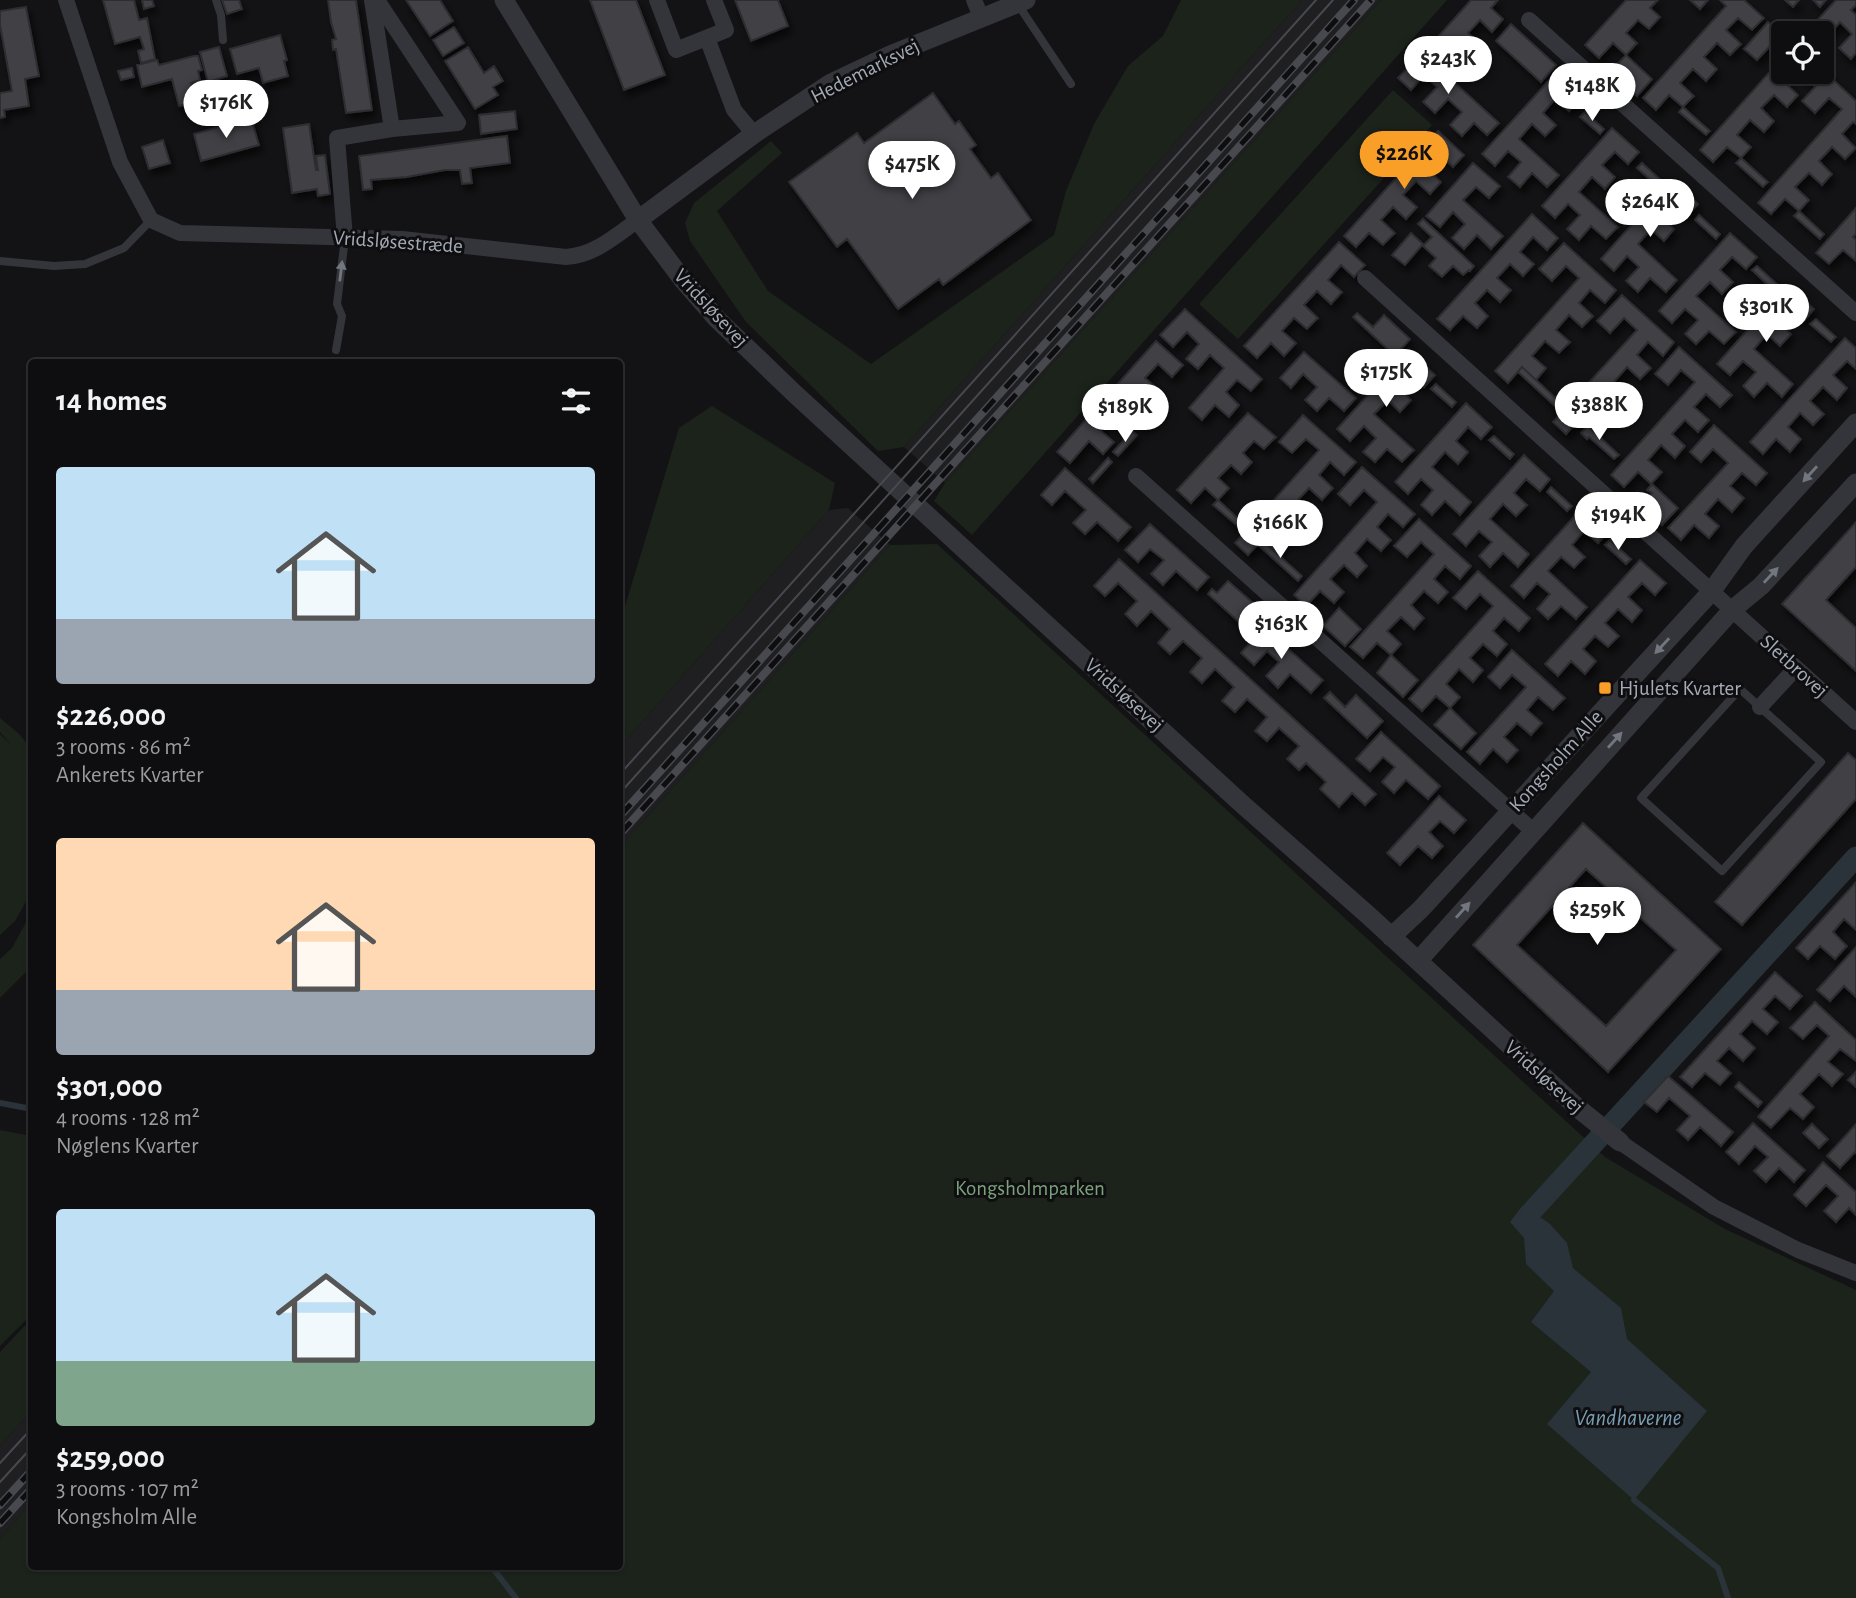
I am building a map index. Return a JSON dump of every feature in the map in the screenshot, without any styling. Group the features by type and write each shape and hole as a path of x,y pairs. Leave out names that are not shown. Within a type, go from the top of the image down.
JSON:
{"street":[{"path":"66,0 120,162 151,220"},
{"path":"374,0 392,129"},
{"path":"345,238 337,138 392,129 458,123 374,0"},
{"name":"Vridsløsevej","path":"504,0 638,220 683,280 717,319 796,394 1579,1110 1714,1207 1798,1250 1856,1273"},
{"path":"657,0 676,50 726,30 714,0"},
{"name":"Hedemarksvej","path":"638,220 754,134 831,83 977,8 1021,2"},
{"path":"1529,20 1856,313"},
{"path":"707,38 734,110 754,134"},
{"name":"Vridsløsestræde","path":"151,220 180,233 401,239 566,257 580,256 596,250 638,220"},
{"name":"Sletbrovej","path":"1366,278 1856,722"},
{"name":"Kongsholm Alle","path":"1391,937 1421,909 1711,592 1744,546 1856,423"},
{"path":"1136,476 1533,831"},
{"name":"Kongsholm Alle","path":"1418,961 1732,610 1761,586 1856,483"},
{"path":"1760,707 1796,668"}],"lane":[{"path":"216,0 221,15 223,40"},
{"path":"1021,2 1071,85"},
{"path":"0,261 54,266 85,264 124,248 151,220"},
{"path":"336,350 342,316 337,304 345,238"},
{"path":"1740,689 1760,707 1821,762 1722,872 1641,798 1740,689"}],"shaded area":[{"path":"1302,0 1381,0 945,483 904,447"},
{"path":"848,508 890,545 623,844 623,744 829,510"},
{"path":"28,1414 28,1506 0,1539 0,1446"}],"green space":[{"path":"1181,0 1302,0 904,447 878,451 746,322 690,241 685,223 694,203 771,141 782,153 717,211 768,291 871,364 1054,235 1066,191 1094,124 1128,66 1163,36"},
{"path":"1381,0 1447,0 972,535 934,501 945,483"},
{"path":"1393,90 1432,125 1238,339 1199,304"},
{"path":"712,406 835,483 829,510 623,744 623,613 679,428"},
{"name":"Kongsholmparken","path":"937,544 1605,1157 1725,1229 1856,1290 1856,1598 0,1598 0,1539 28,1506 28,1570 623,1570 623,844 890,545"},
{"path":"0,718 22,737 28,747 28,774 25,769 28,776 28,898 15,921 0,935 0,734 11,745 0,732"},
{"path":"28,919 28,970 0,998 0,959 12,948"},
{"path":"0,1130 28,1135 28,1318 0,1346"},
{"path":"28,1322 28,1414 0,1446 0,1352"}],"water":[{"name":"Vandhaverne","path":"1523,1205 1550,1224 1567,1243 1573,1268 1621,1308 1627,1339 1707,1411 1634,1500 1547,1424 1591,1372 1531,1322 1554,1291 1526,1264 1524,1238 1510,1222"}],"building":[{"path":"103,0 134,0 139,20 147,18 155,59 141,63 138,51 144,49 140,37 115,44"},
{"path":"142,0 152,0 154,6 144,9"},
{"path":"222,0 239,0 242,9 227,14"},
{"path":"328,0 356,0 372,110 346,113 336,49 333,50 332,40 336,39"},
{"path":"406,0 440,0 453,21 430,36"},
{"path":"590,0 636,0 665,75 624,90"},
{"path":"735,0 778,0 788,26 751,41"},
{"path":"1471,0 1498,0 1491,8 1503,19 1492,32 1480,20 1468,33 1481,45 1469,57 1456,46 1443,61 1428,48"},
{"path":"1626,0 1658,0 1650,8 1660,17 1649,29 1638,20 1626,33 1637,43 1626,55 1613,43 1599,58 1585,45"},
{"path":"1690,0 1708,0 1700,9"},
{"path":"1720,0 1744,0 1764,18 1752,30 1738,18 1726,30 1741,44 1730,55 1717,43 1704,57 1717,69 1706,81 1693,69 1680,83 1694,96 1683,107 1669,95 1656,110 1643,98 1726,6"},
{"path":"1785,0 1799,0 1793,7"},
{"path":"1813,0 1826,0 1820,7"},
{"path":"1836,0 1856,0 1856,5 1851,10 1856,15 1856,53 1851,59 1839,48 1852,34 1840,22 1834,29 1834,21 1817,21"},
{"path":"26,7 39,76 25,79 29,106 4,110 5,117 0,118 0,93 12,91 0,11"},
{"path":"1768,22 1771,25 1771,45 1757,60 1744,49"},
{"path":"1511,24 1556,65 1541,82 1496,41"},
{"path":"454,27 464,43 443,56 433,40"},
{"path":"280,35 288,76 263,83 259,68 237,74 230,49"},
{"path":"219,47 227,76 208,82 200,52"},
{"path":"468,47 484,73 494,66 503,81 493,87 498,95 475,109 445,61"},
{"path":"1422,53 1499,123 1487,135 1474,123 1462,136 1450,125 1462,112 1448,99 1435,113 1423,102 1437,87 1424,75 1411,90 1398,78"},
{"path":"1626,55 1652,79 1637,96 1610,72"},
{"path":"198,56 202,70 198,71 200,80 191,83 196,102 179,106 172,79 142,87 137,65 157,60 159,65"},
{"path":"132,68 134,77 121,80 118,71"},
{"path":"1771,70 1771,84 1786,84 1798,95 1787,107 1774,95 1761,108 1774,121 1764,132 1750,120 1737,135 1751,147 1741,158 1727,147 1713,162 1700,150"},
{"path":"1553,76 1579,100 1569,111 1555,99 1543,113 1556,125 1545,136 1532,124 1519,139 1559,175 1547,187 1532,173 1520,187 1508,177 1521,162 1508,151 1495,166 1482,154"},
{"path":"1834,81 1856,101 1856,124 1853,122 1842,134 1856,148 1845,159 1832,147 1819,161 1832,174 1822,185 1809,173 1795,187 1809,200 1799,211 1785,199 1771,214 1758,203 1842,109 1829,98 1815,113 1802,101 1818,84 1834,84"},
{"path":"933,93 955,124 959,121 976,145 970,149 991,178 998,173 1031,220 943,285 939,279 898,309 847,239 837,247 789,182 857,133 864,143"},
{"path":"251,99 254,109 230,116 227,105"},
{"path":"1683,107 1710,131 1706,135 1679,112"},
{"path":"515,111 517,129 481,134 479,115"},
{"path":"1585,112 1604,129 1600,134 1580,117"},
{"path":"251,118 259,145 201,161 194,134"},
{"path":"309,124 316,170 316,156 325,155 330,194 318,196 317,189 292,193 283,128"},
{"path":"1612,128 1639,152 1628,164 1615,152 1602,165 1615,177 1605,189 1592,177 1579,192 1618,227 1606,239 1591,226 1579,240 1567,229 1580,215 1568,204 1555,218 1542,206"},
{"path":"1438,131 1464,155 1453,167 1440,155 1427,169 1441,182 1430,194 1416,181 1403,195 1417,207 1406,219 1393,207 1381,220 1395,233 1383,245 1369,233 1356,247 1344,236"},
{"path":"507,136 510,163 470,168 472,183 462,184 460,170 445,170 371,180 372,189 363,190 359,156"},
{"path":"163,140 170,163 149,169 142,147"},
{"path":"1741,158 1768,182 1763,187 1736,163"},
{"path":"1473,163 1500,186 1489,198 1476,187 1463,200 1503,236 1491,249 1477,235 1464,249 1452,238 1465,224 1453,212 1440,227 1426,216"},
{"path":"1642,163 1663,182 1658,187 1637,168"},
{"path":"1672,180 1698,204 1687,216 1674,204 1662,218 1674,229 1664,241 1651,229 1638,244 1677,280 1666,292 1650,278 1638,292 1626,281 1639,267 1627,256 1614,271 1601,259"},
{"path":"1856,208 1856,234 1853,237 1856,240 1856,261 1843,250 1829,264 1816,253"},
{"path":"1799,211 1824,234 1820,239 1794,216"},
{"path":"1532,214 1558,238 1547,250 1533,237 1520,252 1534,264 1523,276 1510,264 1497,278 1511,290 1500,302 1487,290 1475,303 1488,316 1477,328 1463,316 1450,330 1437,319"},
{"path":"1699,215 1720,234 1716,239 1695,220"},
{"path":"1423,219 1474,266 1470,271 1463,275 1453,266 1442,277 1429,266 1436,258 1423,246 1432,237 1418,224"},
{"path":"1411,233 1423,244 1405,265 1392,255"},
{"path":"1730,233 1757,257 1746,269 1732,257 1720,270 1733,282 1722,294 1710,282 1696,296 1736,332 1724,344 1709,331 1696,344 1685,334 1698,320 1685,309 1672,323 1659,311"},
{"path":"1339,242 1365,265 1354,277 1341,265 1328,280 1342,292 1331,304 1317,291 1304,305 1318,318 1307,329 1294,318 1282,331 1296,343 1284,356 1271,343 1257,358 1244,346"},
{"path":"1564,243 1616,290 1605,303 1590,290 1579,303 1593,316 1582,327 1569,315 1556,330 1570,342 1559,353 1545,341 1532,356 1546,368 1536,380 1522,367 1508,383 1495,371 1579,278 1566,266 1552,281 1539,269"},
{"path":"1757,266 1778,285 1773,290 1752,270"},
{"path":"1788,285 1814,309 1804,321 1790,309 1778,323 1791,334 1780,346 1767,334 1754,349 1793,384 1782,397 1767,383 1754,397 1743,386 1756,372 1743,361 1730,375 1717,364"},
{"path":"1622,295 1674,342 1663,356 1648,342 1637,355 1651,368 1640,379 1627,367 1614,382 1627,394 1617,405 1603,393 1590,408 1604,420 1594,432 1580,419 1566,434 1553,422 1637,330 1624,318 1610,333 1597,321"},
{"path":"1185,309 1262,379 1251,391 1237,380 1226,392 1239,405 1229,417 1215,405 1202,420 1189,408 1224,368 1210,355 1198,369 1186,359 1199,344 1187,332 1173,347 1160,335"},
{"path":"1357,313 1373,327 1384,315 1410,339 1395,356 1353,317"},
{"path":"1816,319 1836,337 1831,342 1810,324"},
{"path":"1845,338 1856,348 1856,369 1847,361 1833,375 1847,388 1837,400 1823,387 1810,401 1824,414 1813,425 1800,413 1788,427 1801,439 1790,452 1776,439 1763,454 1750,442"},
{"path":"1156,341 1183,365 1172,377 1158,364 1145,378 1159,390 1144,407 1130,395 1123,403 1137,416 1125,429 1111,417 1100,430 1114,442 1103,454 1089,441 1070,463 1057,452"},
{"path":"1679,347 1732,395 1720,407 1706,394 1694,407 1709,420 1698,432 1685,420 1672,434 1685,446 1675,458 1661,445 1648,460 1662,472 1651,484 1638,472 1624,487 1611,475 1695,382 1681,370 1668,385 1655,374"},
{"path":"1408,351 1435,375 1424,387 1411,375 1398,388 1411,400 1400,412 1388,400 1374,414 1414,450 1402,462 1387,449 1375,462 1363,452 1376,438 1364,426 1350,441 1337,429"},
{"path":"1304,352 1356,398 1344,411 1329,398 1317,411 1305,400 1317,387 1303,374 1291,388 1280,378"},
{"path":"1522,367 1561,403 1557,408 1518,372"},
{"path":"1436,384 1456,402 1452,407 1431,389"},
{"path":"1158,403 1162,407 1143,428 1139,424"},
{"path":"1466,403 1492,427 1481,439 1468,427 1456,441 1468,452 1458,464 1445,452 1432,467 1471,502 1460,515 1445,501 1432,515 1421,505 1433,490 1421,479 1408,494 1395,482"},
{"path":"1248,413 1276,437 1264,449 1254,441 1243,453 1252,462 1241,474 1231,465 1218,478 1229,488 1218,500 1205,488 1191,503 1177,490"},
{"path":"1303,415 1356,462 1344,475 1330,462 1319,475 1333,488 1322,500 1309,488 1296,502 1309,514 1299,526 1285,513 1272,528 1286,540 1276,552 1262,540 1248,555 1235,543 1319,450 1306,439 1292,453 1279,442"},
{"path":"1714,425 1767,473 1756,485 1742,473 1730,486 1744,498 1732,512 1718,499 1705,514 1719,526 1709,538 1694,525 1681,540 1668,528 1728,463 1713,449 1701,462 1690,452"},
{"path":"1588,426 1619,455 1614,459 1589,437 1587,439 1581,433"},
{"path":"1132,431 1137,435 1118,456 1113,452"},
{"path":"1494,436 1514,454 1510,459 1489,440"},
{"path":"1524,455 1550,479 1540,491 1526,479 1514,493 1527,505 1516,516 1503,504 1490,519 1529,554 1518,567 1503,553 1490,567 1479,556 1492,542 1479,531 1466,546 1453,534"},
{"path":"1108,458 1112,462 1093,483 1089,479"},
{"path":"1362,467 1415,514 1403,527 1388,514 1377,527 1391,540 1381,551 1367,539 1355,553 1367,566 1357,577 1344,565 1330,579 1344,592 1334,603 1320,591 1306,606 1294,595 1377,502 1364,490 1350,505 1338,494"},
{"path":"1065,468 1131,527 1118,541 1097,522 1085,534 1073,523 1086,510 1065,491 1052,505 1041,495"},
{"path":"1652,484 1678,508 1662,525 1641,506 1652,493 1647,490"},
{"path":"1551,487 1572,506 1567,511 1547,492"},
{"path":"1218,500 1244,524 1240,528 1213,505"},
{"path":"1582,508 1608,532 1598,543 1584,531 1572,545 1585,557 1574,568 1561,557 1548,571 1587,607 1576,619 1561,606 1548,619 1537,609 1550,594 1537,583 1524,598 1511,586"},
{"path":"1419,519 1471,566 1460,579 1445,566 1434,579 1448,592 1438,603 1424,591 1411,605 1424,618 1414,629 1401,617 1387,631 1401,644 1391,655 1377,643 1363,658 1350,647 1434,554 1421,542 1407,557 1394,546"},
{"path":"1856,522 1856,567 1826,600 1856,628 1856,671 1782,604"},
{"path":"1150,524 1209,577 1197,590 1176,571 1163,585 1151,574 1164,560 1150,549 1138,562 1125,550"},
{"path":"1262,540 1302,576 1298,581 1257,544"},
{"path":"1610,540 1631,559 1626,564 1605,545"},
{"path":"1119,559 1376,794 1365,805 1352,793 1339,807 1320,789 1326,782 1306,763 1299,770 1287,759 1299,746 1279,728 1267,741 1255,731 1267,717 1247,699 1235,712 1222,701 1234,687 1215,669 1202,683 1190,672 1202,658 1183,641 1170,654 1158,643 1170,629 1151,611 1137,626 1125,614 1137,601 1118,583 1105,596 1094,586"},
{"path":"1640,560 1666,583 1655,595 1642,583 1628,597 1642,610 1632,622 1618,609 1605,623 1619,636 1608,647 1595,636 1583,649 1596,661 1585,674 1571,661 1558,676 1545,664"},
{"path":"1478,571 1530,618 1519,631 1504,618 1493,631 1507,644 1497,656 1483,644 1470,658 1483,670 1473,682 1459,669 1446,684 1460,697 1450,708 1436,696 1422,711 1409,699 1493,606 1480,594 1466,609 1453,598"},
{"path":"1228,581 1267,615 1250,632 1208,594 1212,589 1217,593"},
{"path":"1339,608 1361,629 1345,646 1323,626"},
{"path":"1264,627 1323,680 1311,693 1290,674 1278,688 1266,676 1279,662 1267,651 1254,665 1241,653"},
{"path":"1512,650 1565,698 1553,710 1538,697 1527,710 1542,723 1531,735 1517,723 1504,737 1518,750 1507,762 1493,749 1480,764 1467,752 1526,687 1512,675 1500,688 1488,677"},
{"path":"1391,655 1418,680 1403,697 1377,673"},
{"path":"1330,692 1345,707 1356,695 1383,721 1367,738 1324,698"},
{"path":"1450,708 1476,733 1461,749 1434,725"},
{"path":"1381,732 1440,786 1428,799 1406,780 1394,793 1382,782 1395,767 1383,757 1370,771 1356,759"},
{"path":"1848,753 1856,760 1856,799 1742,925 1715,902"},
{"path":"1439,796 1466,820 1454,833 1440,821 1429,832 1443,846 1432,858 1418,846 1400,865 1387,853"},
{"path":"1583,823 1721,949 1608,1072 1473,945","holes":["1586,869 1676,950 1606,1026 1517,945"]},
{"path":"1856,882 1856,930 1844,919 1833,932 1847,946 1835,959 1820,946 1808,959 1796,948"},
{"path":"1856,947 1856,997 1844,986 1830,1001 1817,990"},
{"path":"1775,972 1802,996 1790,1009 1775,996 1763,1009 1778,1022 1767,1034 1752,1021 1740,1034 1755,1048 1743,1061 1729,1048 1717,1061 1731,1073 1720,1085 1705,1073 1692,1087 1680,1077"},
{"path":"1815,1002 1856,1040 1856,1061 1840,1049 1828,1062 1843,1074 1832,1086 1819,1074 1800,1094 1814,1107 1803,1119 1790,1108 1771,1128 1758,1117 1829,1036 1817,1025 1803,1039 1790,1028"},
{"path":"1856,1072 1856,1087 1848,1080"},
{"path":"1668,1076 1733,1132 1721,1146 1700,1127 1688,1140 1677,1130 1690,1116 1669,1098 1657,1112 1644,1102"},
{"path":"1739,1082 1762,1102 1758,1107 1735,1087"},
{"path":"1753,1123 1805,1170 1794,1182 1779,1168 1766,1182 1754,1171 1768,1157 1755,1146 1739,1164 1726,1152"},
{"path":"1812,1124 1828,1139 1819,1148 1803,1133"},
{"path":"1856,1124 1856,1153 1840,1168 1827,1156"},
{"path":"1823,1162 1856,1192 1856,1215 1849,1208 1836,1222 1824,1211 1838,1196 1826,1185 1806,1206 1794,1195"}],"waterway":[{"path":"1533,1210 1856,857"},
{"path":"0,1103 28,1108"},
{"path":"1634,1500 1718,1568 1728,1598"},
{"path":"494,1570 516,1598"}],"tram line":[{"path":"623,771 1316,0"},
{"path":"623,790 1333,0"},
{"path":"0,1463 28,1432"},
{"path":"0,1482 28,1451"}],"railway":[{"path":"623,813 1354,0"},
{"path":"623,831 1371,0"},
{"path":"0,1505 28,1474"},
{"path":"0,1523 28,1492"}],"place":[{"name":"Hjulets Kvarter","path":"1605,688"}]}
